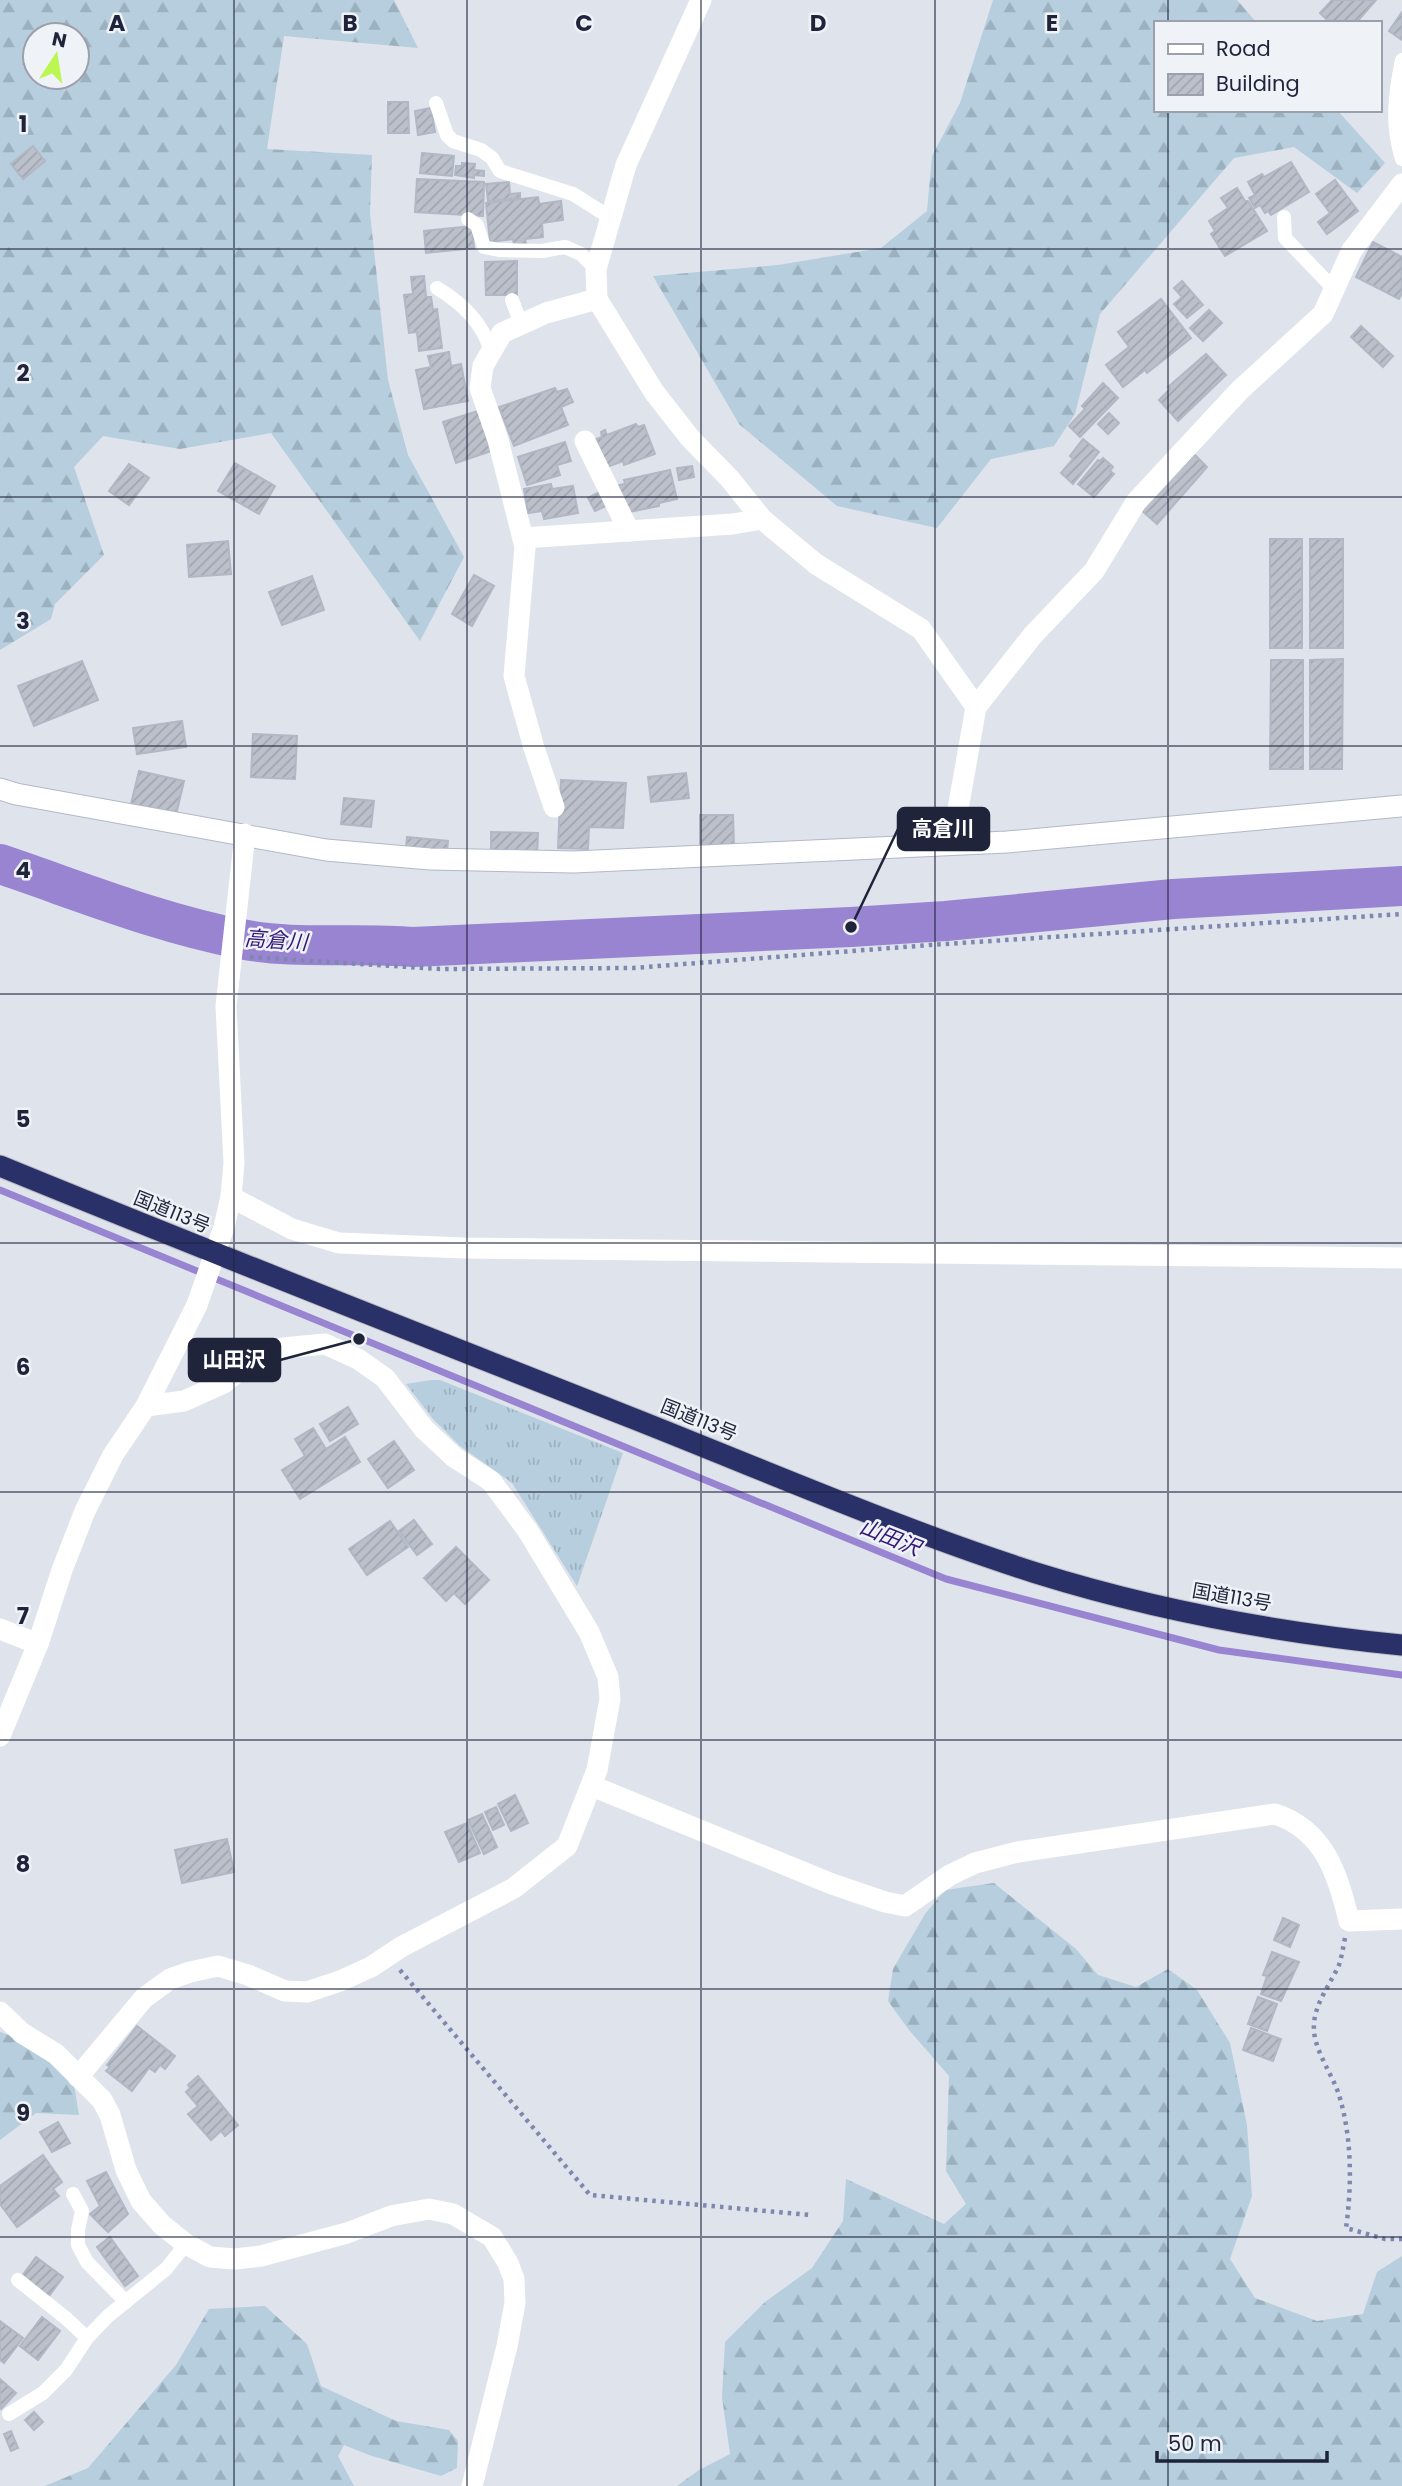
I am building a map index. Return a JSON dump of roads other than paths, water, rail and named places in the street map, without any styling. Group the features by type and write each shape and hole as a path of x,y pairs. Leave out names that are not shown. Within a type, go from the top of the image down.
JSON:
{"highway":[{"name":"国道113号","path":"0,1166 893,1522 1038,1573 1193,1614 1337,1639 1402,1645"}],"street":[{"path":"701,0 626,164 596,269 597,299 653,392 762,519 816,564 921,629 976,707"},
{"path":"952,843 976,707 1032,635 1094,571 1136,502 1240,390 1323,314 1352,250 1402,184"},
{"path":"554,807 514,676 523,585 523,538 498,440 480,388 483,366 502,332 546,313 597,299"},
{"path":"585,441 629,531"},
{"path":"523,538 733,524 762,519"},
{"path":"0,789 326,850 417,858 574,862 1007,842 1402,806"},
{"path":"0,1736 38,1644 58,1580 85,1511 113,1455 146,1406 197,1305 215,1253 230,1197 234,1163 226,1006 246,834"},
{"path":"230,1197 292,1229 339,1243 464,1248 1402,1258"},
{"path":"78,2077 144,1998 170,1979 218,1966 285,1991 307,1992 371,1967 454,1918 514,1888 567,1846 592,1786 610,1699 608,1677 590,1632 528,1531 491,1481 454,1457 424,1429 385,1378 358,1359 325,1344 283,1348 247,1364 224,1383 184,1401 146,1406"},
{"path":"0,1629 38,1644"},
{"path":"592,1786 832,1884 905,1906 950,1875 975,1863 1018,1852 1275,1814 1292,1820 1312,1835 1328,1857 1343,1894 1349,1920 1402,1919"},
{"path":"0,2012 22,2033 56,2054 102,2100 110,2115 126,2170 141,2201 162,2225 186,2244 210,2256 235,2259 261,2256 346,2233 391,2216 429,2209 453,2214 492,2236 508,2263 513,2279 515,2303 472,2486"}],"lane":[{"path":"1402,60 1395,96 1396,140 1402,159"},
{"path":"436,103 447,135 453,141 481,150 492,158 500,171 573,194 611,218"},
{"path":"1284,217 1285,237 1334,289"},
{"path":"468,219 477,225 484,247 542,251 565,247 581,254 596,269"},
{"path":"437,288 451,296 473,317 486,334 491,352"},
{"path":"512,300 521,324"},
{"path":"73,2194 82,2211 78,2245 87,2262 126,2302"},
{"path":"9,2414 43,2393 66,2370 87,2338 166,2269 186,2244"},
{"path":"18,2280 87,2338"}],"waterway":[{"name":"高倉川","path":"0,864 149,915 241,939 282,944 413,947 851,927 946,921 1173,899 1402,886"},
{"name":"山田沢","path":"0,1190 946,1579 1219,1650 1402,1675"}],"place":[{"name":"高倉川","path":"851,927"},
{"name":"山田沢","path":"359,1339"}]}
